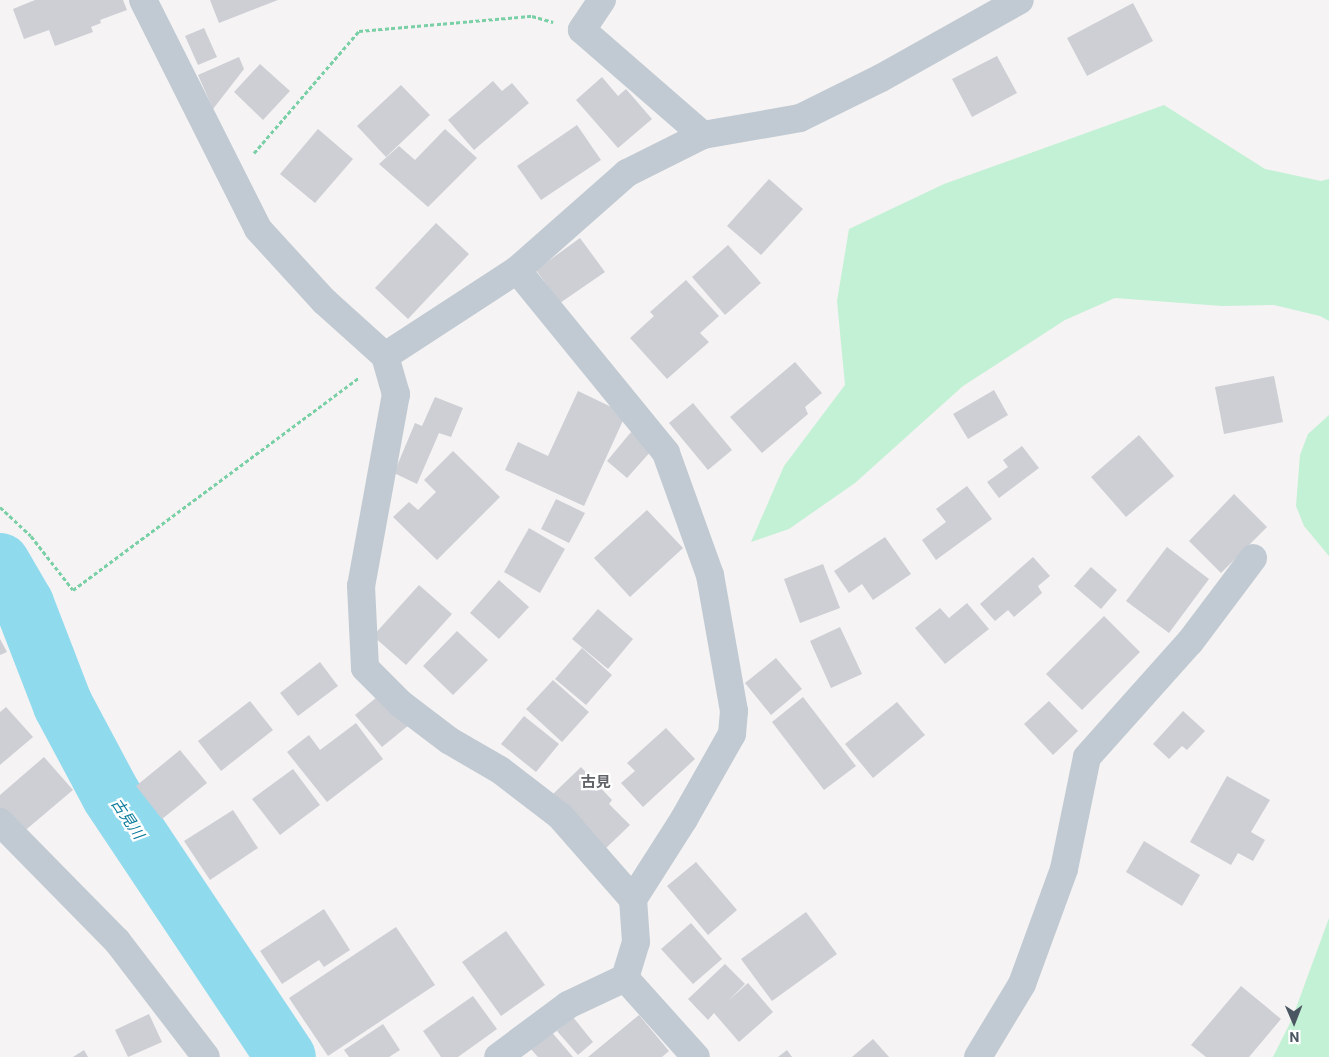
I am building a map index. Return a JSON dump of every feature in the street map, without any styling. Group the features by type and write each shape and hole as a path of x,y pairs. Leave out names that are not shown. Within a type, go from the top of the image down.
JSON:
{"street":[{"path":"143,0 258,229 324,301 386,356 396,394 361,586 365,668 401,704 450,741 500,770 560,816 633,899"},
{"path":"602,0 582,30 703,135"},
{"path":"386,356 517,270 627,173 703,135 800,118 882,78 1020,0"},
{"path":"498,1057 568,1005 625,978 636,942 633,899 684,819 732,734 734,711 710,575 666,453 517,270"},
{"path":"978,1057 1022,984 1064,869 1087,757 1190,642 1253,558"},
{"path":"0,822 117,941 206,1057"},
{"path":"625,978 696,1057"}],"path":[{"path":"233,177 359,31 532,16 582,30"},
{"path":"0,506 31,536 73,590 386,356"}],"green space":[{"path":"1164,105 1265,169 1321,181 1329,179 1329,321 1320,316 1274,305 1222,306 1115,298 1065,320 963,386 855,483 789,529 751,542 784,466 845,385 837,301 849,229 944,184"},
{"path":"1329,415 1329,556 1304,526 1296,506 1300,455 1308,434"},
{"path":"1329,918 1329,1057 1273,1057 1292,1019"}],"building":[{"path":"35,0 123,0 127,10 100,20 101,23 91,27 93,32 55,46 49,30 24,39 13,9"},
{"path":"210,0 278,0 219,23"},
{"path":"1133,3 1153,41 1087,76 1067,38"},
{"path":"204,28 217,57 198,65 185,36"},
{"path":"997,56 1017,93 972,117 952,79"},
{"path":"239,57 244,69 213,109 198,75"},
{"path":"260,64 290,91 263,120 234,92"},
{"path":"602,77 618,96 626,89 652,119 618,148 576,100"},
{"path":"493,81 502,91 512,83 529,103 474,150 448,120"},
{"path":"401,85 430,115 386,157 357,126"},
{"path":"577,125 601,160 541,200 517,166"},
{"path":"318,129 353,159 315,203 280,174"},
{"path":"445,129 477,158 428,207 379,164 399,146 415,160"},
{"path":"769,179 803,209 761,255 727,226"},
{"path":"436,223 469,254 408,319 375,288"},
{"path":"580,238 605,272 560,303 536,270"},
{"path":"728,245 761,283 725,315 692,277"},
{"path":"686,280 719,316 700,333 709,342 667,379 630,338 654,316 650,312"},
{"path":"795,362 822,393 805,407 808,414 762,453 730,417"},
{"path":"1274,376 1283,422 1224,434 1215,387"},
{"path":"994,390 1008,415 968,439 953,414"},
{"path":"578,391 626,414 584,506 505,470 518,442 548,456"},
{"path":"435,397 463,408 451,437 439,433 417,484 394,473 415,423 422,426"},
{"path":"693,403 732,450 708,470 669,423"},
{"path":"631,432 652,450 627,478 607,461"},
{"path":"1139,435 1174,476 1126,517 1091,477"},
{"path":"1022,446 1039,468 999,498 987,482 1008,467 1003,460"},
{"path":"453,451 500,497 437,560 393,517 409,502 418,510 436,492 424,480"},
{"path":"967,486 992,519 936,560 922,540 946,522 936,509"},
{"path":"1234,494 1267,527 1221,573 1189,541"},
{"path":"556,499 585,513 569,543 541,529"},
{"path":"647,510 683,548 630,597 594,558"},
{"path":"529,528 565,549 540,593 504,572"},
{"path":"885,537 911,574 873,600 862,584 849,593 834,571"},
{"path":"1167,547 1209,579 1169,633 1126,601"},
{"path":"1033,557 1050,576 1038,586 1042,593 1014,617 1008,610 995,621 980,604"},
{"path":"823,564 840,608 800,623 784,579"},
{"path":"1091,567 1117,590 1101,609 1074,586"},
{"path":"499,580 529,607 499,639 470,613"},
{"path":"419,585 452,614 406,665 373,636"},
{"path":"967,603 989,629 945,664 915,628 940,608 949,618"},
{"path":"598,609 633,639 608,669 572,639"},
{"path":"1104,616 1140,652 1082,710 1046,674"},
{"path":"840,627 862,674 831,688 810,641"},
{"path":"457,631 488,660 453,695 423,666"},
{"path":"0,639 7,652 0,655"},
{"path":"582,648 612,675 586,705 555,679"},
{"path":"776,658 802,689 771,715 745,683"},
{"path":"320,662 338,686 298,716 280,693"},
{"path":"553,680 589,712 562,742 526,709"},
{"path":"382,693 409,725 382,747 355,715"},
{"path":"803,697 856,766 824,790 772,722"},
{"path":"250,701 273,730 221,771 198,741"},
{"path":"1049,701 1078,731 1053,755 1024,724"},
{"path":"897,702 925,735 873,778 845,744"},
{"path":"6,707 33,737 0,765 0,712"},
{"path":"1183,711 1205,731 1187,750 1182,746 1169,759 1153,744"},
{"path":"524,716 559,744 536,772 501,744"},
{"path":"356,723 383,759 327,802 287,752 309,735 320,750"},
{"path":"666,728 695,759 643,807 621,783 635,771 627,763"},
{"path":"180,750 207,783 162,819 136,786"},
{"path":"44,757 73,790 22,833 0,808 0,795"},
{"path":"581,767 612,800 609,804 630,825 605,849 553,794"},
{"path":"293,769 320,805 280,835 252,799"},
{"path":"1227,776 1270,800 1251,832 1265,840 1253,861 1238,853 1231,865 1190,842"},
{"path":"233,810 258,848 210,880 184,841"},
{"path":"1144,841 1200,875 1182,906 1126,872"},
{"path":"696,862 737,910 708,935 667,886"},
{"path":"324,909 350,950 324,967 319,960 282,984 260,951"},
{"path":"806,912 837,954 772,1001 741,959"},
{"path":"691,923 722,959 693,984 661,949"},
{"path":"396,927 435,985 328,1056 289,998"},
{"path":"506,931 545,985 501,1016 462,962"},
{"path":"725,964 745,984 728,1001 748,983 773,1012 739,1042 714,1013 708,1020 688,999"},
{"path":"1241,986 1281,1019 1249,1057 1206,1057 1191,1045"},
{"path":"473,996 497,1029 458,1057 441,1057 423,1031"},
{"path":"149,1014 162,1042 128,1057 115,1030"},
{"path":"639,1015 669,1051 662,1057 588,1057"},
{"path":"573,1017 593,1042 578,1055 557,1031"},
{"path":"383,1024 400,1050 389,1057 349,1057 344,1050"},
{"path":"549,1029 573,1057 538,1057 529,1047"},
{"path":"873,1039 889,1057 852,1057"},
{"path":"84,1050 88,1057 73,1057"},
{"path":"787,1050 792,1057 778,1057"}],"waterway":[{"name":"古見川","path":"0,563 24,604 63,705 111,795 286,1057"}],"district":[{"name":"古見","path":"596,783"}]}
